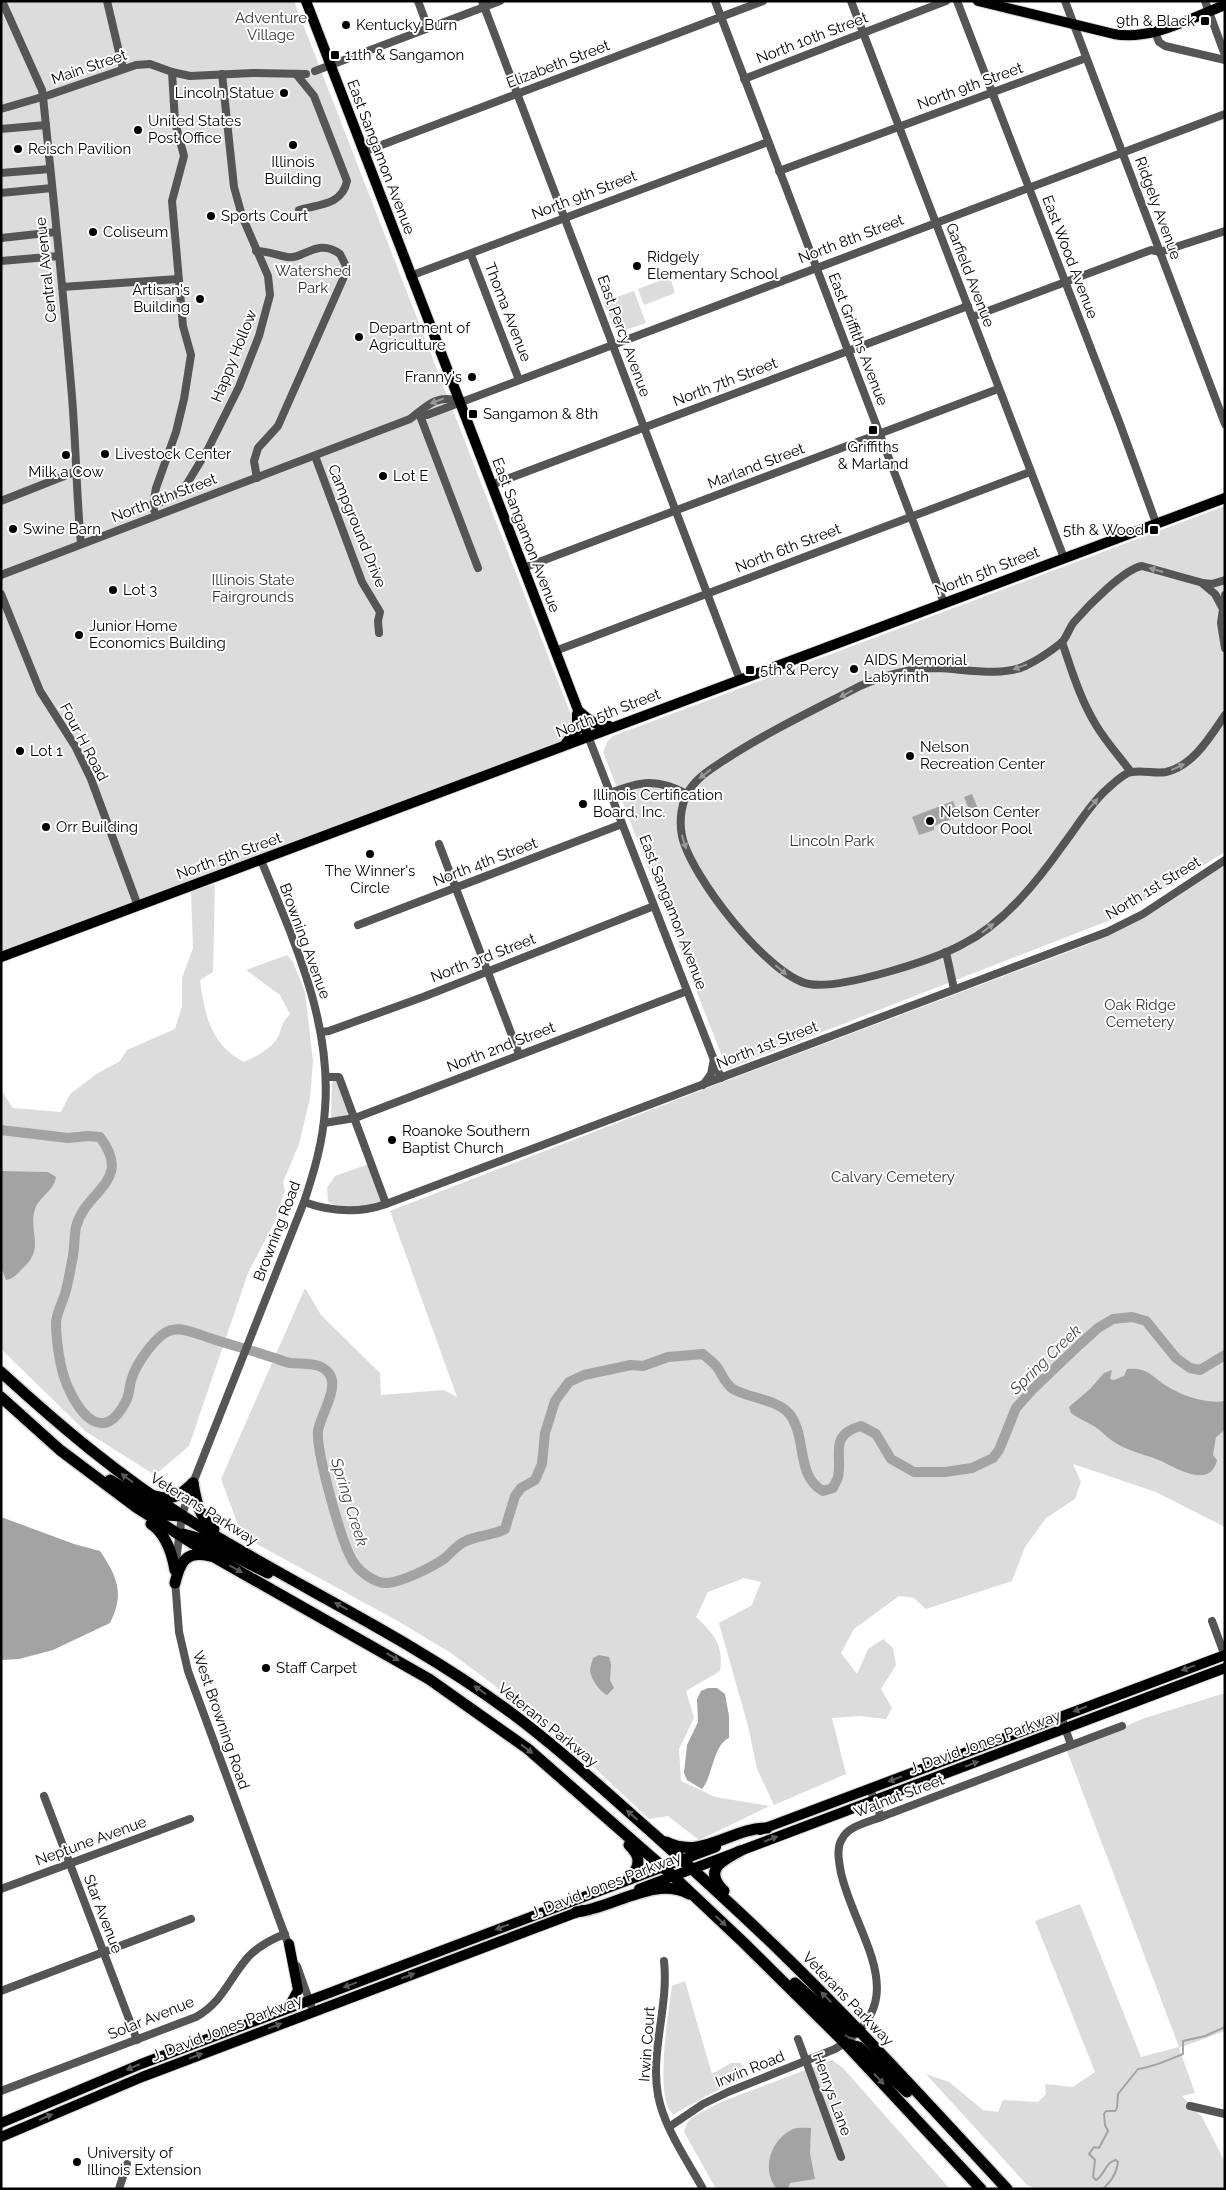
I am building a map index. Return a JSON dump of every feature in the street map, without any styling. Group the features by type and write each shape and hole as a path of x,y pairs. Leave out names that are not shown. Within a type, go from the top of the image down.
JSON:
{"highway":[{"name":"Veterans Parkway","path":"1,1372 86,1446 153,1496 260,1561 439,1663 508,1710 576,1765 692,1868 779,1950 860,2031 1007,2189"},
{"path":"1,1397 103,1483 179,1535 214,1557 429,1678 528,1749 673,1876 743,1942 845,2044 981,2189"},
{"path":"38,1430 152,1507 167,1515 182,1515"},
{"path":"103,1483 110,1494 159,1530 168,1544 175,1570"},
{"path":"153,1496 173,1498 181,1494 193,1483"},
{"path":"193,1483 197,1506 207,1524 254,1552 260,1561"},
{"path":"179,1535 183,1534 198,1538 276,1577 311,1590"},
{"path":"175,1583 181,1563 188,1557 199,1554 214,1557"},
{"path":"573,1787 577,1798 628,1843 637,1854 638,1866 629,1879"},
{"path":"657,1837 680,1847 698,1848 752,1828 767,1828"},
{"path":"740,1851 718,1864 715,1874 716,1883 772,1937 779,1950"},
{"path":"576,1912 593,1911 657,1888 680,1890 699,1901"},
{"path":"743,1942 756,1948 847,2030 860,2031"},
{"path":"845,2044 859,2047 864,2051 958,2143 968,2146"}],"main road":[{"name":"East Sangamon Avenue","path":"306,1 588,736"},
{"path":"978,1 1073,24 1137,36 1155,32 1225,5"},
{"name":"North 5th Street","path":"1,957 1225,498"},
{"path":"576,708 591,722 599,726 614,726"},
{"path":"562,746 574,736 577,730 576,708"},
{"name":"J. David Jones Parkway","path":"1,2123 141,2064 282,2010 1225,1655"},
{"name":"J. David Jones Parkway","path":"1,2137 142,2077 1225,1668"},
{"path":"282,2010 291,2004 298,1990 287,1939"}],"street":[{"name":"Central Avenue","path":"2,1 42,90 72,387 77,503 81,544"},
{"path":"107,1 123,69"},
{"path":"418,1 428,28"},
{"path":"316,71 428,28 483,4 500,1"},
{"name":"East Griffiths Avenue","path":"714,1 944,603"},
{"name":"Elizabeth Street","path":"363,152 763,1"},
{"name":"Garfield Avenue","path":"852,1 998,389 1064,558"},
{"name":"North 10th Street","path":"744,79 946,1"},
{"name":"East Wood Avenue","path":"957,1 1156,523"},
{"name":"Ridgely Avenue","path":"1065,1 1225,424"},
{"path":"1204,1 1225,55"},
{"name":"East Percy Avenue","path":"483,4 740,680"},
{"path":"1155,32 1159,42 1165,46 1225,60"},
{"name":"North 9th Street","path":"779,171 1086,58"},
{"name":"Main Street","path":"1,109 43,97 136,65 150,64 190,76 306,74"},
{"path":"156,516 153,506 156,488 176,432 190,368 191,355 184,333 172,201 184,156 175,122 172,72"},
{"name":"Happy Hollow","path":"153,506 175,495 185,486 208,449 239,387 260,336 270,295 268,276 242,216 234,188 222,74"},
{"path":"296,74 314,96 346,181 345,191 337,199 299,210"},
{"name":"North 8th Street","path":"1,575 410,419 419,413 424,406 446,398 459,401 519,380 1225,114"},
{"path":"1,129 46,125"},
{"name":"North 9th Street","path":"410,276 768,142"},
{"path":"1,173 50,169"},
{"path":"1,193 52,188"},
{"path":"972,317 1151,250 1160,252 1225,231"},
{"path":"1,238 56,232"},
{"path":"256,251 270,251 289,258 311,250 328,248 340,254 346,266 339,290 278,426 258,448 254,461 257,478"},
{"name":"Thoma Avenue","path":"471,254 519,380"},
{"path":"1,261 59,256"},
{"path":"62,287 178,279"},
{"name":"North 7th Street","path":"491,485 968,306"},
{"name":"Marland Street","path":"523,568 998,389"},
{"path":"419,413 478,568"},
{"name":"Campground Drive","path":"314,456 362,582 380,612 378,621 379,633"},
{"path":"1,501 77,471"},
{"name":"North 6th Street","path":"555,651 1030,472"},
{"path":"1225,580 1212,584 1203,583 1142,566 1132,569 1074,622 1062,642 1024,667 1002,671 936,668 906,671 878,678 754,740 707,771 696,781 687,794 680,820 682,837 689,856 709,891 760,951 789,977 808,984 837,983 867,977 946,952 976,936 1003,915 1060,850 1093,803 1111,786 1131,772 1167,772 1186,763 1195,755 1225,716"},
{"path":"1203,583 1215,594 1222,607"},
{"name":"Four H Road","path":"1,594 38,686 75,746 91,779 138,906"},
{"path":"1225,595 1222,607 1222,630 1225,648"},
{"path":"1062,642 1077,687 1091,716 1107,742 1131,772"},
{"name":"East Sangamon Avenue","path":"588,736 721,1078"},
{"path":"610,793 646,782 667,785 687,794"},
{"name":"North 4th Street","path":"358,925 622,824"},
{"path":"439,844 519,1054"},
{"name":"Browning Avenue","path":"260,860 310,990 321,1032"},
{"name":"North 1st Street","path":"304,1202 328,1210 352,1211 386,1204 1127,923 1225,860"},
{"name":"North 3rd Street","path":"321,1032 329,1031 414,1000 654,906"},
{"path":"946,952 954,989"},
{"name":"North 2nd Street","path":"324,1123 355,1118 687,991"},
{"name":"Browning Road","path":"214,1430 304,1202 316,1164 324,1123 326,1077 321,1032"},
{"path":"703,1085 710,1074 714,1059"},
{"path":"326,1077 339,1076 386,1204"},
{"name":"West Browning Road","path":"214,1430 182,1515 175,1570 179,1632 188,1671 314,2012"},
{"path":"1212,1621 1225,1655"},
{"path":"1061,1716 1072,1745"},
{"name":"Walnut Street","path":"845,2044 867,2023 873,2011 877,1995 876,1974 844,1883 838,1850 842,1838 848,1832 881,1817 1122,1726"},
{"path":"870,1789 881,1817"},
{"name":"Star Avenue","path":"44,1796 137,2040"},
{"name":"Neptune Avenue","path":"1,1889 190,1819"},
{"path":"1,1991 191,1919"},
{"name":"Solar Avenue","path":"1,2091 196,2017 208,2010 224,1995 251,1955 273,1938 287,1939"},
{"name":"Irwin Court","path":"664,1961 665,1988 656,2073 658,2096 669,2126 703,2189"},
{"name":"Henrys Lane","path":"798,2039 841,2157"},
{"name":"Irwin Road","path":"669,2126 717,2097 845,2044"},
{"path":"1190,2106 1225,2114"},
{"path":"119,2189 127,2164"}],"green space":[{"name":"Illinois State Fairgrounds","path":"1,1 294,1 573,720 574,728 564,740 554,744 1,953"},
{"path":"670,277 675,293 644,305 638,289"},
{"path":"634,291 646,323 617,333 603,302"},
{"name":"Lincoln Park","path":"1225,506 1225,852 1118,917 727,1069 603,752 607,742 613,736"},
{"path":"1225,865 1225,1527 1156,1492 1073,1464 1081,1482 1075,1499 1046,1518 1025,1547 1012,1581 926,1609 914,1598 899,1596 854,1629 841,1653 857,1674 868,1649 883,1639 893,1648 896,1665 881,1689 892,1708 886,1719 860,1716 832,1718 846,1774 774,1805 757,1769 748,1726 719,1623 752,1605 761,1582 744,1578 708,1592 696,1617 713,1635 719,1647 720,1671 686,1691 694,1718 679,1749 681,1781 715,1797 770,1806 699,1840 668,1816 649,1819 577,1751 514,1700 451,1653 396,1620 242,1536 221,1479 305,1288 321,1315 380,1373 381,1395 444,1390 457,1397 390,1211 715,1085 1089,944 1152,913"},
{"path":"215,884 213,972 200,980 204,1005 211,1027 223,1047 244,1062 269,1048 276,1040 290,1014 280,995 246,970 287,955 293,962 305,992 313,1061 310,1098 299,1144 283,1182 285,1191 274,1223 248,1273 189,1446 155,1475 85,1431 1,1349 1,1090 13,1108 61,1112 70,1094 98,1073 120,1061 127,1050 175,1029 182,1006 182,978 193,948 191,891"},
{"path":"333,1080 336,1080 350,1115 331,1117"},
{"path":"369,1164 382,1202 347,1208 334,1205 328,1201 327,1188 335,1176"},
{"path":"1225,1693 1225,2031 1179,2048 1195,2093 1182,2096 1202,2117 1225,2162 1225,2189 1036,2189 1027,2185 926,2074 949,2082 983,2110 998,2112 1003,2100 1038,2102 1046,2094 1045,2084 1073,2087 1095,2072 1035,1921 1080,1904 1141,2057 1179,2047 1067,1751 1145,1718"},
{"path":"685,1981 712,2074 731,2063 741,2063 747,2077 710,2094 674,2114 668,2106 664,2092 664,2054 672,1986"},
{"path":"832,2060 843,2068 950,2189 716,2189 684,2132 688,2121 721,2102"}],"shaded area":[{"path":"972,794 978,809 970,812 964,797"},
{"name":"Nelson Center Outdoor Pool","path":"953,801 959,816 934,826 934,830 919,835 912,817"},
{"path":"1,1171 48,1172 56,1177 55,1182 35,1209 33,1217 34,1253 18,1273 6,1280 1,1267"},
{"path":"1127,1369 1144,1371 1186,1396 1217,1402 1225,1401 1225,1430 1216,1437 1213,1455 1217,1460 1213,1469 1207,1474 1192,1474 1134,1452 1115,1443 1096,1427 1071,1413 1069,1407 1090,1389 1104,1373 1112,1370 1110,1379 1114,1380 1124,1376"},
{"path":"1,1517 74,1544 100,1551 115,1577 117,1585 117,1603 110,1623 53,1650 19,1659 1,1660"},
{"path":"599,1655 609,1657 611,1664 610,1680 614,1688 607,1695 596,1685 590,1671 593,1658"},
{"path":"708,1688 717,1688 725,1694 729,1716 729,1738 716,1754 709,1777 702,1789 687,1780 684,1773 687,1745 698,1722 697,1699 701,1691"},
{"path":"811,2128 810,2153 815,2179 790,2183 788,2189 777,2189 769,2173 770,2156 773,2148 791,2130"}],"waterway":[{"name":"Spring Creek","path":"1,1130 68,1138 100,1137 109,1152 112,1165 110,1175 81,1214 76,1227 69,1278 56,1322 62,1371 72,1396 86,1415 93,1421 101,1423 109,1421 118,1414 127,1398 134,1372 142,1357 160,1337 172,1330 177,1329 191,1332 287,1362 319,1366 327,1371 332,1378 330,1395 318,1431 318,1442 325,1477 337,1519 354,1563 369,1577 383,1583 401,1580 417,1574 440,1562 458,1545 505,1529 515,1496 521,1488 535,1480 542,1464 545,1433 555,1401 569,1382 584,1375 631,1365 643,1366 668,1357 703,1354 717,1367 730,1387 786,1410 796,1425 805,1467 809,1476 823,1491 833,1488 838,1478 841,1440 851,1430 861,1426 876,1434 891,1459 914,1472 945,1472 972,1468 993,1458 999,1450 1016,1408 1078,1346 1098,1328 1113,1319 1132,1317 1146,1321 1176,1358 1190,1368 1200,1370 1225,1355"},
{"path":"1103,2189 1113,2177 1118,2162 1116,2160 1112,2161 1096,2180 1093,2177 1095,2160 1089,2154 1094,2147 1099,2148 1108,2131 1105,2125 1104,2114 1106,2111 1115,2111 1118,2094 1138,2069 1155,2065 1183,2054 1183,2041 1205,2036 1225,2027"}],"place":[{"name":"9th & Black","path":"1205,21"},
{"name":"Kentucky Burn","path":"346,25"},
{"name":"11th & Sangamon","path":"335,55"},
{"name":"Lincoln Statue","path":"284,93"},
{"name":"United States Post Office","path":"138,130"},
{"name":"Illinois Building","path":"293,145"},
{"name":"Reisch Pavilion","path":"18,149"},
{"name":"Sports Court","path":"211,216"},
{"name":"Coliseum","path":"93,232"},
{"name":"Ridgely Elementary School","path":"637,266"},
{"name":"Artisan's Building","path":"200,299"},
{"name":"Department of Agriculture","path":"359,337"},
{"name":"Franny's","path":"472,377"},
{"name":"Sangamon & 8th","path":"473,414"},
{"name":"Griffiths & Marland","path":"873,430"},
{"name":"Livestock Center","path":"105,454"},
{"name":"Milk a Cow","path":"66,455"},
{"name":"Lot E","path":"383,476"},
{"name":"Swine Barn","path":"13,529"},
{"name":"5th & Wood","path":"1154,530"},
{"name":"Lot 3","path":"113,590"},
{"name":"Junior Home Economics Building","path":"79,635"},
{"name":"AIDS Memorial Labyrinth","path":"854,669"},
{"name":"5th & Percy","path":"750,670"},
{"name":"Lot 1","path":"20,751"},
{"name":"Nelson Recreation Center","path":"910,756"},
{"name":"Illinois Certification Board, Inc.","path":"583,804"},
{"name":"Nelson Center Outdoor Pool","path":"930,821"},
{"name":"Orr Building","path":"46,827"},
{"name":"The Winner's Circle","path":"370,854"},
{"name":"Roanoke Southern Baptist Church","path":"392,1140"},
{"name":"Staff Carpet","path":"266,1668"},
{"name":"University of Illinois Extension","path":"77,2162"}],"park label":[{"name":"Adventure Village","path":"271,26"},
{"name":"Watershed Park","path":"313,280"},
{"name":"Oak Ridge Cemetery","path":"1140,1014"},
{"name":"Calvary Cemetery","path":"893,1177"}]}
